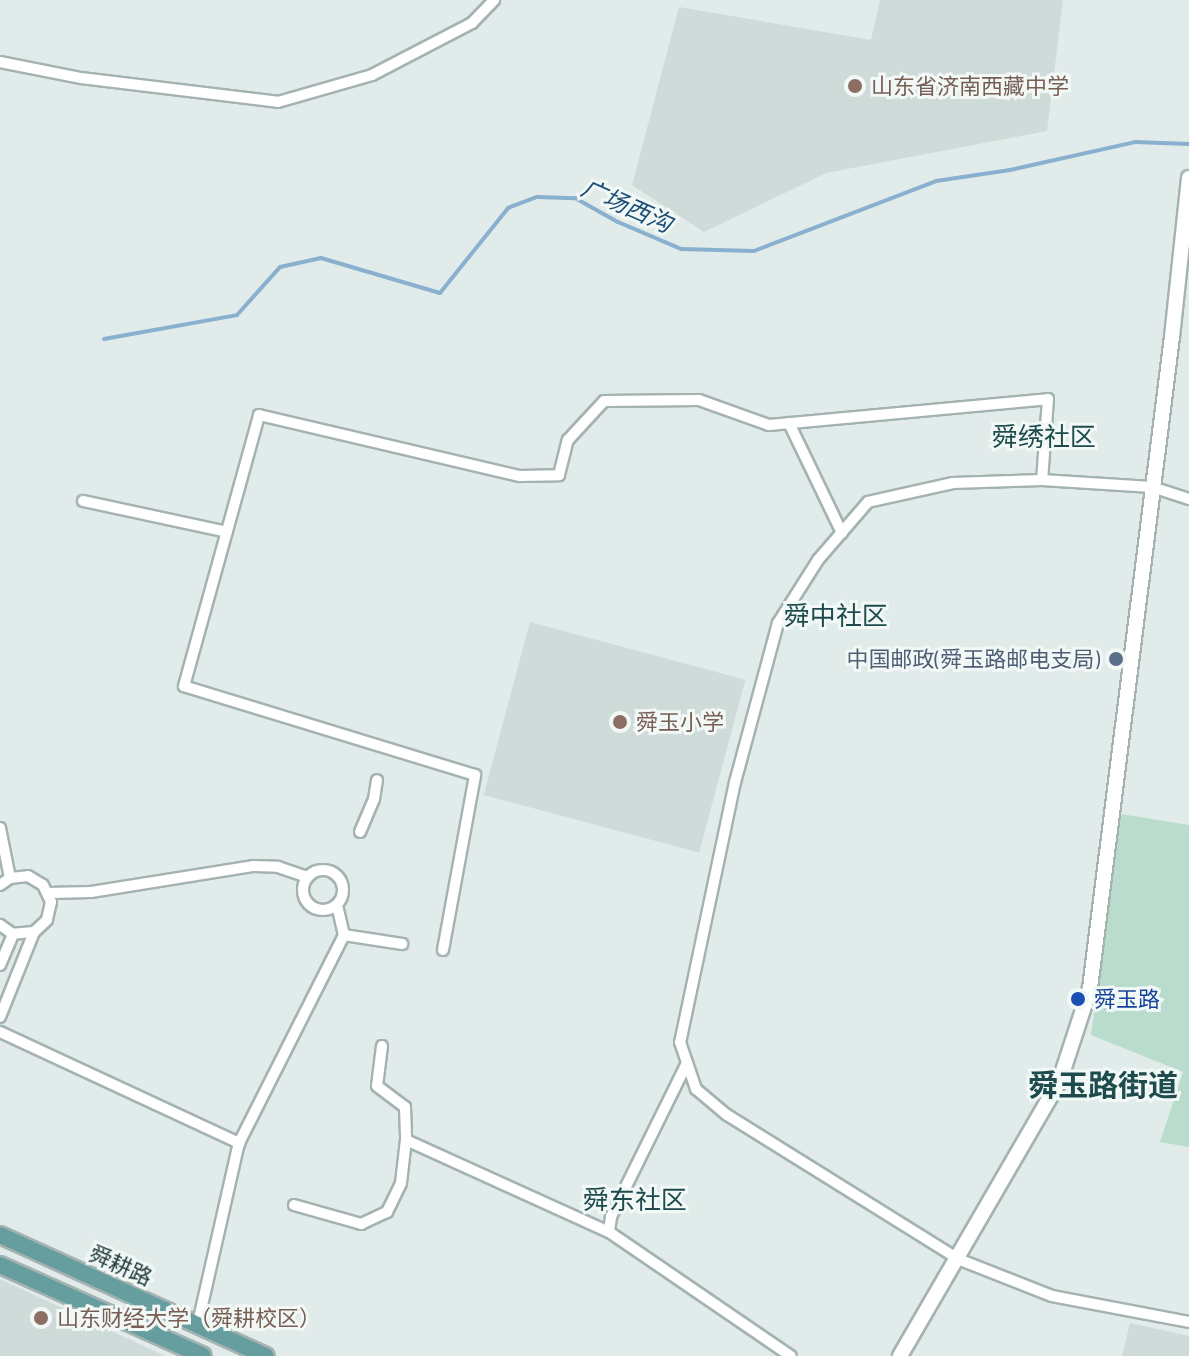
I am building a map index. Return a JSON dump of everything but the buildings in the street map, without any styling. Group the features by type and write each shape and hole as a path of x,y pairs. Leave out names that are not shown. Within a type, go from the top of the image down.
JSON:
{"main road":[{"name":"舜耕路","path":"0,1235 266,1356"},
{"path":"0,1265 203,1356"}],"street":[{"path":"0,62 81,78 278,102 372,75 472,23 494,0"},
{"path":"900,1356 1060,1080 1090,988 1189,178"},
{"path":"443,950 475,775 184,686 259,415 520,476 559,475 568,440 604,401 699,400 769,425 1048,399 1042,480"},
{"path":"789,423 842,533"},
{"path":"1189,499 1152,487 1042,480 953,483 868,502 818,560 778,623 735,782 680,1042 696,1089 727,1115 958,1259 1052,1296 1189,1322"},
{"path":"83,501 227,532"},
{"path":"360,832 374,799 377,780"},
{"path":"0,828 5,882 36,880 48,893 50,911 34,932 0,1017"},
{"path":"48,893 61,895 107,890 254,866 278,867 307,877 323,869 335,873 344,889 337,905 344,935 239,1143 198,1323"},
{"path":"307,877 303,890 312,907 325,911 337,905"},
{"path":"0,925 13,934 34,932"},
{"path":"0,965 13,934"},
{"path":"344,935 402,944"},
{"path":"0,1032 239,1143"},
{"path":"294,1205 361,1224 387,1212 401,1183 406,1140 405,1107 377,1086 382,1046"},
{"path":"609,1232 611,1217 687,1063"},
{"path":"406,1140 609,1232 791,1356"}],"shaded area":[{"name":"山东省济南西藏中学","path":"880,0 1063,0 1047,131 826,173 704,232 632,185 679,7 871,40"},
{"name":"舜玉小学","path":"530,622 745,680 699,853 484,795"},
{"name":"山东财经大学（舜耕校区）","path":"0,1279 165,1356 0,1356"},
{"path":"1130,1323 1189,1336 1189,1356 1122,1356"}],"green space":[{"path":"1121,814 1189,825 1189,1147 1160,1142 1183,1072 1091,1035"}],"waterway":[{"name":"广场西沟","path":"104,339 237,315 280,267 321,258 440,293 508,208 537,197 575,198 618,222 681,249 754,251 936,181 1010,170 1135,142 1189,144"}],"place":[{"name":"山东省济南西藏中学","path":"855,86"},
{"name":"中国邮政(舜玉路邮电支局)","path":"1116,659"},
{"name":"舜玉小学","path":"620,722"},
{"name":"舜玉路","path":"1078,999"},
{"name":"山东财经大学（舜耕校区）","path":"41,1318"}],"district":[{"name":"舜绣社区","path":"1044,436"},
{"name":"舜中社区","path":"836,615"},
{"name":"舜玉路街道","path":"1103,1084"},
{"name":"舜东社区","path":"635,1199"}]}
